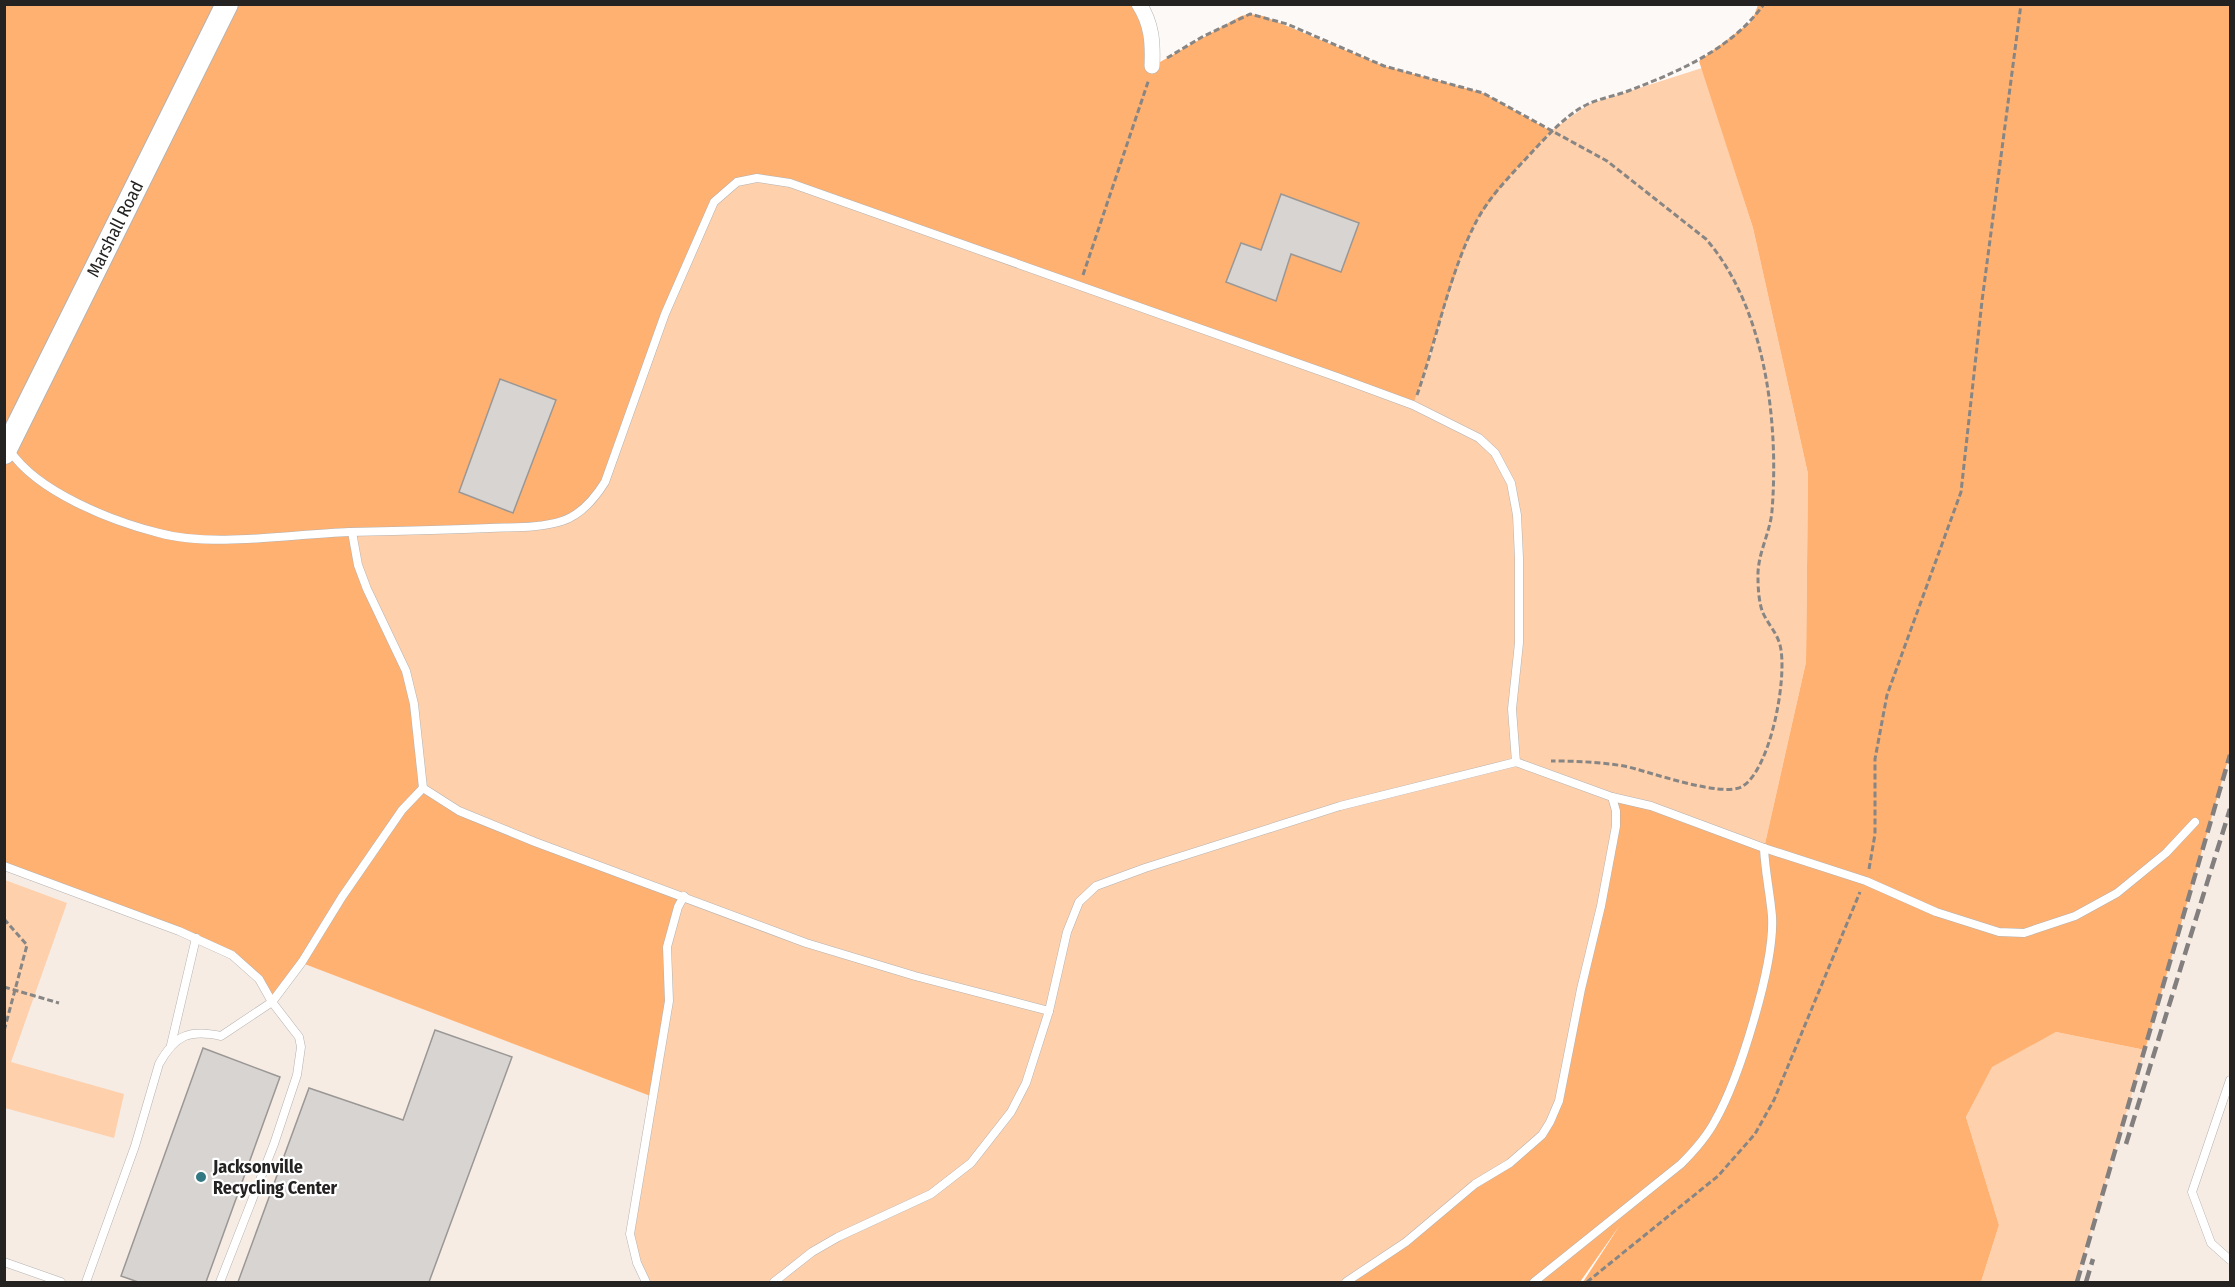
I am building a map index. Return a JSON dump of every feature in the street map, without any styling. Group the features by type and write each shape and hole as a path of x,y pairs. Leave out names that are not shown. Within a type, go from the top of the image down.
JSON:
{"main road":[{"name":"Marshall Road","path":"6,450 227,4"}],"street":[{"path":"1139,4 1149,23 1153,41 1152,66"}],"lane":[{"path":"6,450 21,466 42,482 107,516 159,533 218,539 531,526 563,521 595,498 605,482 665,314 714,202 737,182 757,178 790,183 1413,405 1479,438 1495,453 1510,483 1517,515 1519,643 1512,709 1516,762"},
{"path":"171,1045 182,1037 198,1031 220,1036 272,1002 302,963 342,897 402,810 423,788 416,714 406,671 364,581 358,565 352,532"},
{"path":"774,1282 812,1252 838,1237 931,1194 971,1163 1011,1112 1026,1083 1049,1011 1067,932 1075,909 1084,896 1096,886 1340,806 1516,762 1612,797 1651,806 1764,848 1866,881 1936,912 1999,932 2024,933 2075,916 2117,893 2166,853 2195,822"},
{"path":"423,788 459,811 855,959 1049,1011"},
{"path":"1346,1282 1406,1242 1475,1184 1510,1163 1542,1135 1550,1122 1559,1101 1579,999 1601,906 1616,826 1616,811 1612,797"},
{"path":"1534,1282 1681,1164 1698,1147 1714,1122 1739,1065 1769,953 1772,917 1766,883 1764,848"},
{"path":"4,866 196,938 243,963 259,979 272,1002 299,1037 301,1047 297,1075 274,1144 220,1282"},
{"path":"646,1282 637,1263 630,1234 669,1001 667,947 678,907 684,896"},
{"path":"86,1282 135,1146 159,1064 171,1045 196,938"},
{"path":"2230,1080 2192,1192 2211,1243 2230,1260"},
{"path":"4,1262 61,1282"}],"path":[{"path":"1413,405 1465,246 1477,220 1507,178 1551,131 1589,104 1626,92 1699,61 1752,21 1764,4"},
{"path":"1587,1282 1718,1176 1755,1134 1774,1100 1866,881 1875,834 1875,759 1887,695 1961,492 1982,301 2021,4"},
{"path":"1079,285 1152,66 1202,37 1250,14 1287,24 1384,66 1484,93 1607,161 1688,222 1720,255 1738,285 1759,350 1772,422 1775,477 1771,520 1761,550 1758,580 1763,614 1780,642 1784,662 1783,684 1760,762 1750,779 1735,789 1696,785 1626,767 1588,761 1516,762"},
{"path":"4,919 27,945 4,1031"},
{"path":"4,987 59,1003"}],"shaded area":[{"path":"4,5 1139,5 1153,66 1241,16 1250,14 1263,16 1384,66 1483,93 1551,131 1507,179 1477,220 1465,246 1413,405 790,183 757,178 737,182 714,202 665,314 605,482 576,514 531,526 352,532 358,565 406,671 423,788 459,811 684,896 670,934 669,1001 653,1097 302,963 272,1002 259,979 232,955 5,866"},
{"path":"1758,5 2230,5 2230,753 2145,1050 2056,1032 1992,1067 1966,1117 1999,1225 1981,1282 1583,1282 1620,1225 1580,1282 1346,1282 1379,1261 1442,1209 1510,1163 1542,1135 1559,1101 1616,826 1612,797 1764,848 1806,662 1808,474 1753,228 1699,61 1752,21"},
{"path":"1702,68 1753,228 1808,474 1806,662 1764,848 1616,811 1559,1101 1542,1135 1406,1242 1346,1282 646,1282 630,1234 666,1016 459,811 423,788 352,532 665,314 714,202 737,182 757,178 790,183 1429,359 1465,246 1477,220 1507,179 1551,131 1589,104"},
{"path":"2230,755 2230,1282 2076,1282 2145,1050"},
{"path":"4,867 302,962 653,1097 646,1282 5,1282"},
{"path":"5,880 67,903 11,1062 124,1094 114,1138 5,1108"},
{"path":"2056,1032 2145,1050 2076,1282 1981,1282 1999,1225 1966,1117 1992,1066"}],"building":[{"path":"1281,194 1359,223 1341,272 1291,254 1276,301 1226,282 1241,243 1261,250"},
{"path":"500,379 556,400 513,513 459,492"},
{"path":"435,1030 512,1057 429,1282 238,1282 309,1088 403,1120"},
{"name":"Jacksonville Recycling Center","path":"203,1048 280,1077 206,1282 138,1282 121,1276"}],"railway":[{"path":"2077,1282 2230,755"},
{"path":"2126,1144 2230,809"},
{"path":"2086,1282 2093,1259"}],"place":[{"name":"Jacksonville Recycling Center","path":"201,1177"}]}
